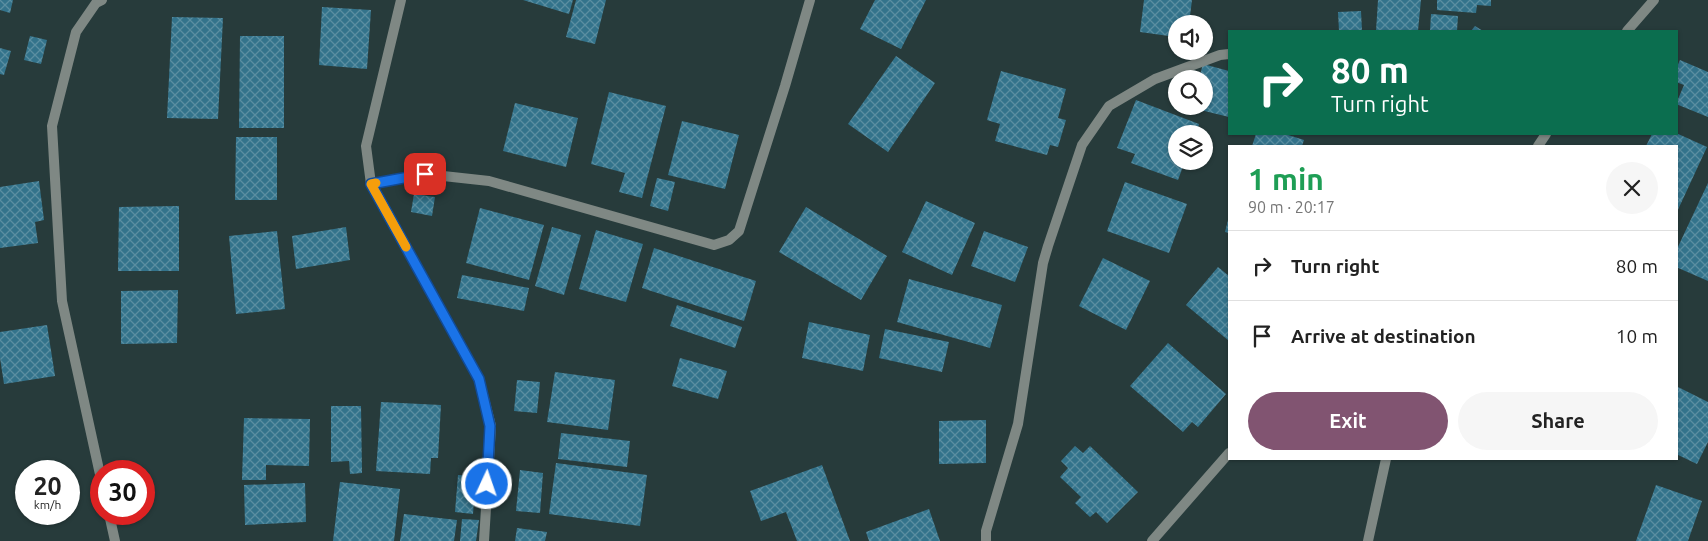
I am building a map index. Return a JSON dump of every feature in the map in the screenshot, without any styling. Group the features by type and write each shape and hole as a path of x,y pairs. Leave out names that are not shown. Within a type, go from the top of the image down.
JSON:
{"street":[{"path":"97,460 62,301 52,126 76,32 96,3 102,0"},
{"path":"402,0 366,146 371,184 479,379 490,426 484,541"},
{"path":"371,184 425,174 489,181 714,245 729,240 739,231 810,0"},
{"path":"1628,30 1654,0"},
{"path":"986,541 986,531 1018,424 1043,263 1082,144 1109,106 1156,79 1220,55 1228,54"},
{"path":"1152,541 1228,454"},
{"path":"1368,541 1386,460"},
{"path":"111,525 114,541"}],"building":[{"path":"0,0 13,0 10,13 0,10"},
{"path":"523,0 573,0 569,14"},
{"path":"576,0 606,0 595,44 566,37"},
{"path":"875,0 926,0 901,49 860,29"},
{"path":"1144,0 1192,0 1190,15 1168,15 1168,36 1140,32"},
{"path":"1378,0 1421,0 1418,30 1376,30"},
{"path":"1437,0 1491,0 1491,6 1477,5 1476,13 1437,10"},
{"path":"322,7 371,10 367,69 319,65"},
{"path":"1361,11 1362,30 1339,30 1338,12"},
{"path":"1431,14 1458,16 1457,30 1430,30"},
{"path":"172,17 223,18 218,119 167,118"},
{"path":"1475,26 1481,30 1472,30"},
{"path":"30,36 47,40 41,64 24,60"},
{"path":"240,36 284,36 284,128 239,128"},
{"path":"0,48 11,51 4,75 0,74"},
{"path":"896,56 935,83 888,152 848,124"},
{"path":"1680,60 1708,72 1708,117 1678,105 1678,99 1684,85 1678,83 1678,64"},
{"path":"1203,64 1228,71 1228,117 1213,113 1213,70 1201,70"},
{"path":"1001,71 1066,89 1058,118 1066,120 1058,147 1050,145 1047,155 995,141 1000,124 987,120"},
{"path":"609,92 666,106 642,198 619,192 625,173 591,164"},
{"path":"1136,100 1168,112 1168,115 1175,115 1199,124 1168,125 1168,170 1182,170 1178,180 1131,163 1135,154 1117,148"},
{"path":"515,103 578,118 566,167 503,151"},
{"path":"682,121 739,135 725,189 668,175"},
{"path":"1678,134 1707,147 1678,210 1678,145 1646,145 1652,135"},
{"path":"1256,135 1288,135 1304,140 1302,145 1252,145"},
{"path":"236,137 277,137 277,200 235,200"},
{"path":"657,178 675,182 668,211 650,206"},
{"path":"39,181 44,220 35,222 38,243 0,248 0,187"},
{"path":"1125,182 1187,204 1169,253 1107,231"},
{"path":"1708,183 1708,281 1678,268 1678,247"},
{"path":"414,194 435,197 432,216 411,212"},
{"path":"926,201 975,223 952,275 902,252"},
{"path":"179,206 179,271 118,271 119,207"},
{"path":"806,207 887,256 861,300 779,252"},
{"path":"480,208 544,225 529,280 466,263"},
{"path":"1228,220 1228,233 1225,232"},
{"path":"346,227 350,260 296,269 292,236"},
{"path":"552,227 581,235 564,295 535,286"},
{"path":"596,230 643,244 626,302 579,289"},
{"path":"277,231 285,309 236,314 229,236"},
{"path":"984,231 1028,247 1015,282 971,266"},
{"path":"654,248 756,281 744,321 642,288"},
{"path":"1103,258 1150,281 1126,330 1079,306"},
{"path":"1218,267 1228,275 1228,340 1186,305"},
{"path":"462,275 529,288 524,311 457,298"},
{"path":"909,279 1002,305 990,348 897,322"},
{"path":"178,290 177,343 121,344 121,291"},
{"path":"677,305 742,327 735,348 670,326"},
{"path":"809,322 870,335 863,371 802,358"},
{"path":"47,325 55,376 4,384 0,358 0,332"},
{"path":"885,329 949,342 942,372 879,358"},
{"path":"1168,343 1226,394 1198,427 1192,422 1183,432 1130,386"},
{"path":"680,358 727,371 718,399 672,386"},
{"path":"555,372 615,380 608,430 547,422"},
{"path":"517,380 540,382 537,413 514,411"},
{"path":"1678,387 1708,402 1708,442 1697,464 1678,455"},
{"path":"381,402 441,405 438,458 431,458 430,474 376,471"},
{"path":"331,406 361,406 362,473 350,474 349,461 331,462"},
{"path":"244,418 310,419 309,466 266,465 266,480 242,480"},
{"path":"986,420 986,463 939,464 939,421"},
{"path":"561,433 630,441 627,467 558,459"},
{"path":"1075,446 1083,453 1090,446 1138,492 1107,523 1096,512 1090,517 1075,503 1081,497 1060,477 1068,468 1061,461"},
{"path":"556,463 647,475 640,526 549,514"},
{"path":"822,465 850,541 797,541 786,512 761,521 750,491"},
{"path":"520,470 543,473 540,513 516,511"},
{"path":"458,475 476,476 473,514 455,512"},
{"path":"340,482 400,489 394,541 333,541"},
{"path":"305,483 306,522 245,525 244,485"},
{"path":"1656,485 1702,501 1688,541 1636,541"},
{"path":"929,509 940,541 869,541 866,532"},
{"path":"404,514 457,520 454,541 400,541"},
{"path":"462,519 479,520 476,541 460,541"},
{"path":"517,528 547,532 545,541 515,541"}],"slow traffic":[{"path":"376,183 371,184 406,247"}],"route":[{"path":"425,174 371,184 479,379 490,426 487,484"}]}
